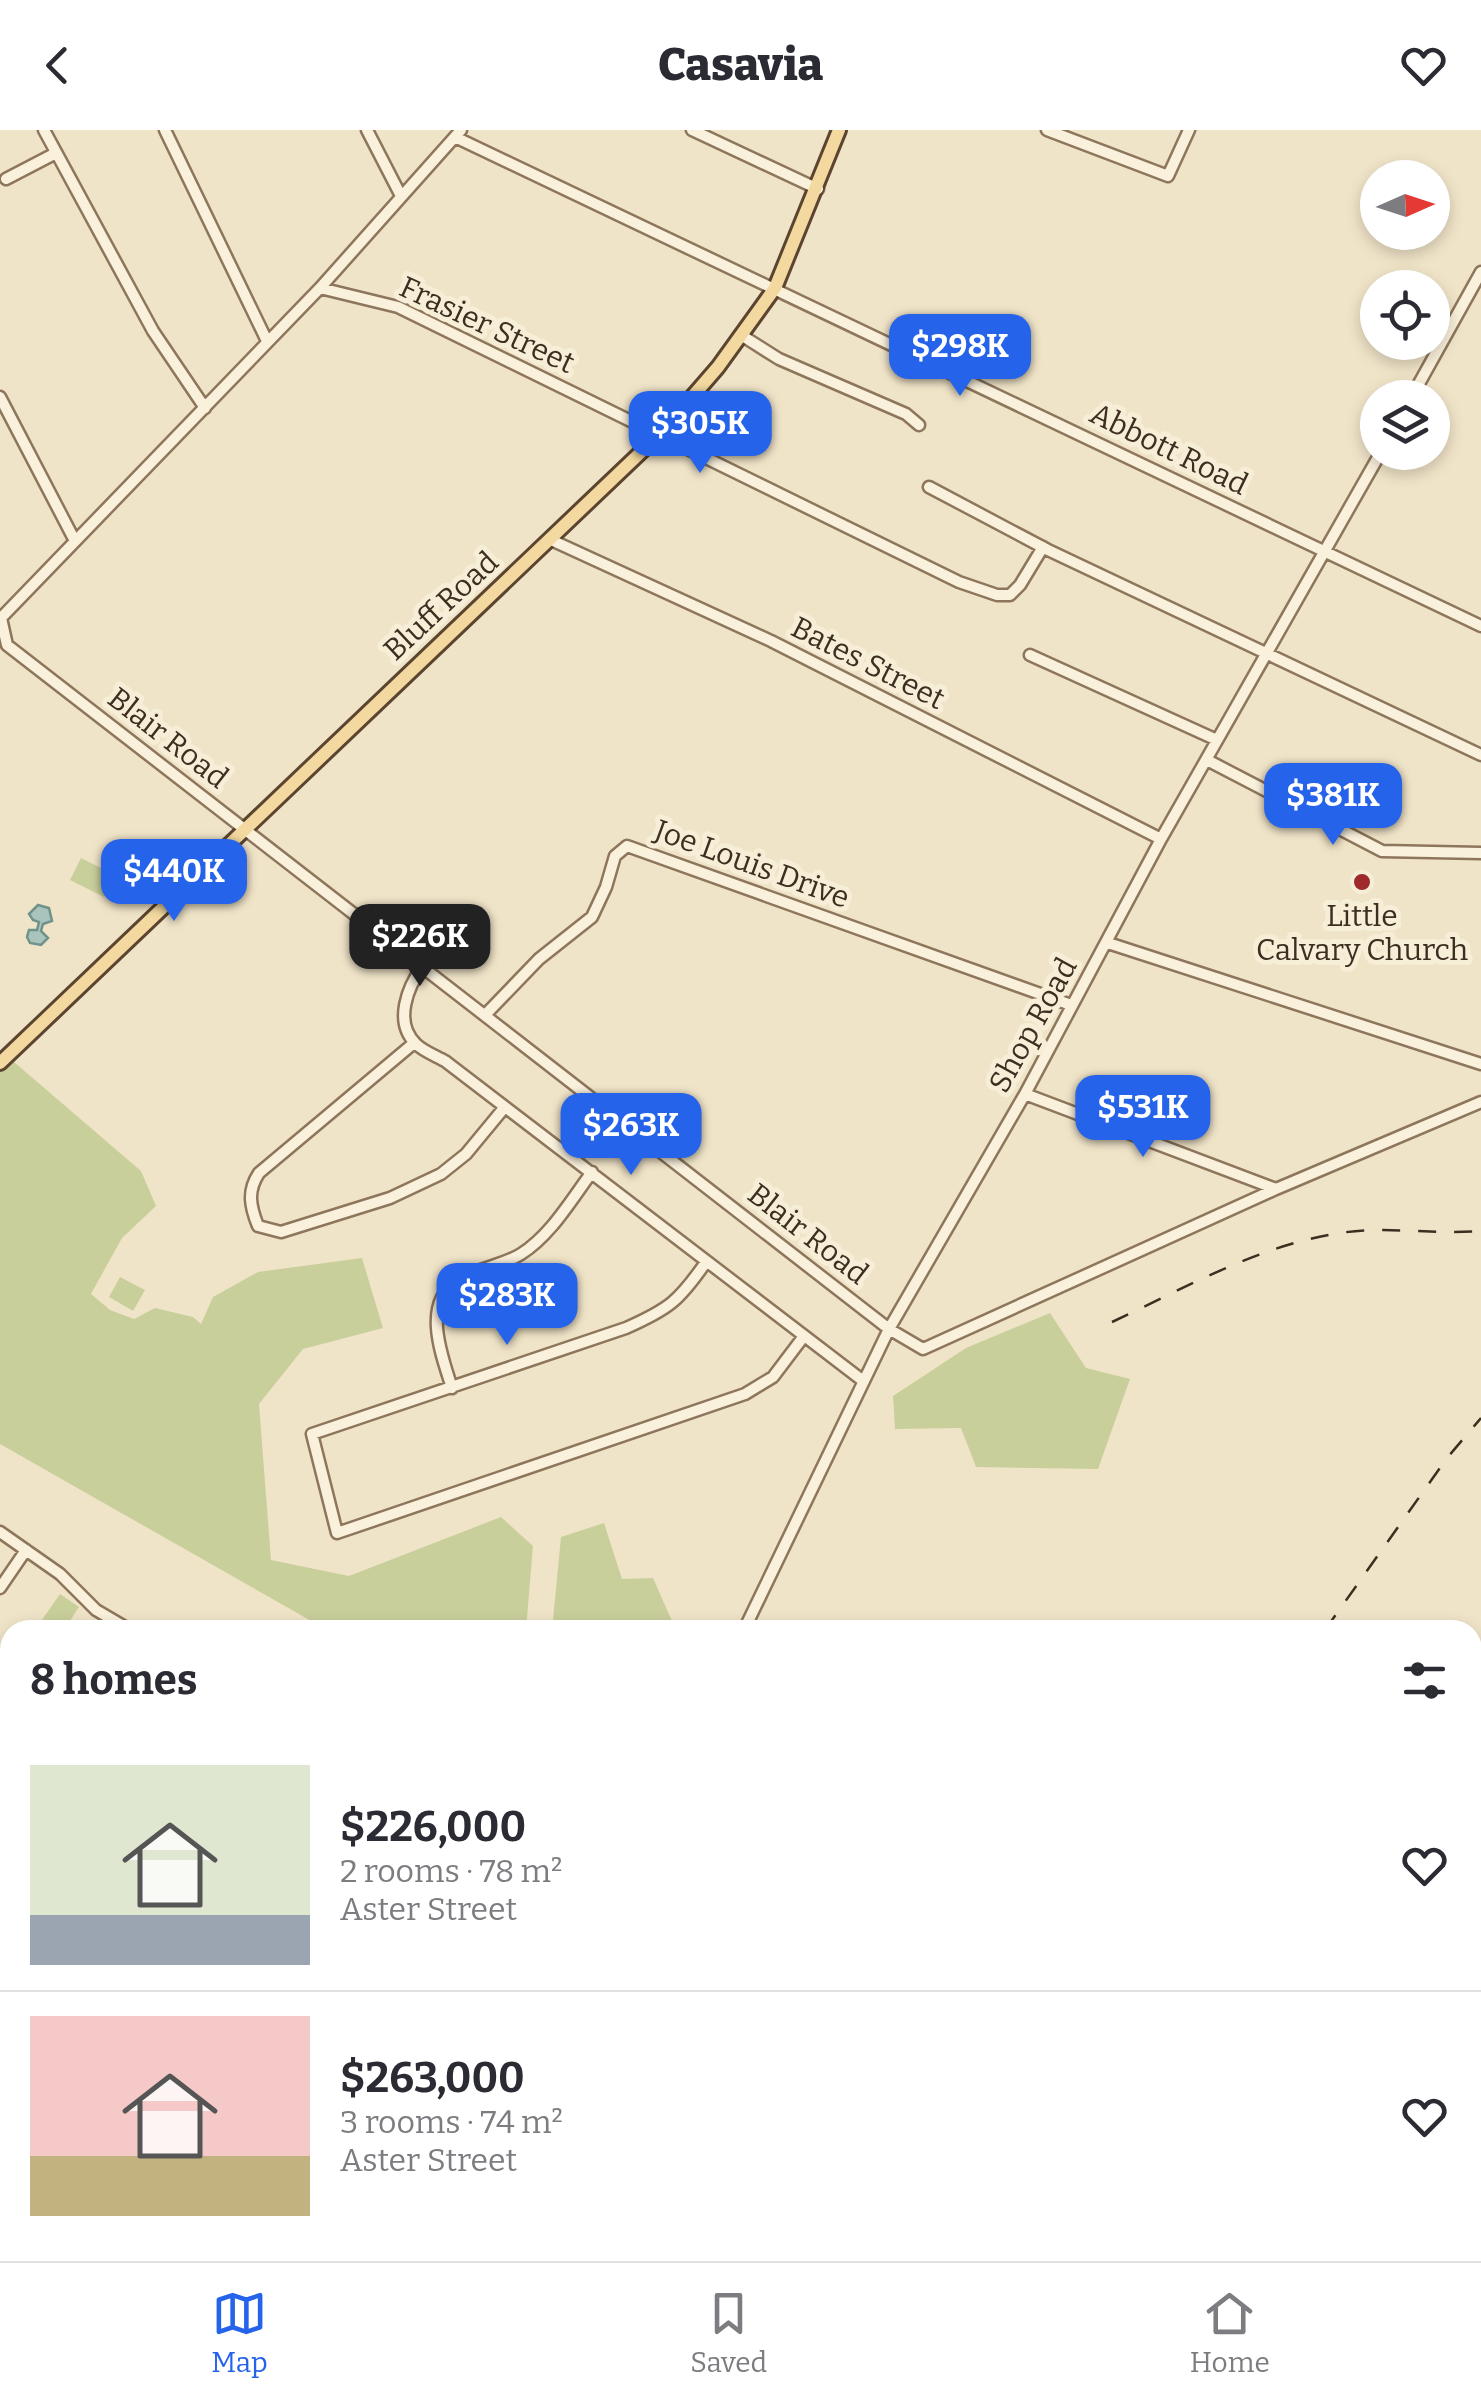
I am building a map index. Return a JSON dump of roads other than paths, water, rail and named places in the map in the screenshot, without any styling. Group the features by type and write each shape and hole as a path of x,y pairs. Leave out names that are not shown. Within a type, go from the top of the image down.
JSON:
{"main road":[{"name":"Bluff Road","path":"0,1062 660,434 718,367 774,288 818,189 839,130"}],"street":[{"path":"44,130 152,330 205,408"},
{"path":"165,130 268,340"},
{"path":"367,130 401,196"},
{"path":"692,130 818,189"},
{"path":"1047,130 1168,176 1188,130"},
{"path":"1,618 320,288 458,133"},
{"name":"Abbott Road","path":"458,133 1481,626"},
{"path":"6,178 56,153"},
{"path":"1421,380 1481,272"},
{"name":"Frasier Street","path":"320,288 398,307 959,582 997,595 1010,595 1042,547"},
{"path":"741,335 779,359 906,414 920,425"},
{"path":"0,397 75,541"},
{"name":"Shop Road","path":"749,1620 889,1330 1371,470"},
{"path":"930,487 1042,547 1481,755"},
{"name":"Bates Street","path":"548,539 771,641 1162,839"},
{"name":"Blair Road","path":"1,618 7,645 889,1330 923,1350 1276,1188"},
{"path":"1030,655 1217,740"},
{"path":"1207,760 1382,851 1481,854"},
{"name":"Joe Louis Drive","path":"486,1014 539,959 592,917 615,856 627,846 1071,1005"},
{"path":"1108,943 1481,1064"},
{"path":"422,966 410,983 405,1003 406,1026 414,1043 445,1061 862,1380"},
{"path":"414,1043 258,1173 250,1186 258,1226 282,1232 390,1198 442,1174 466,1154 504,1108"},
{"path":"1024,1094 1276,1188 1481,1102"},
{"path":"452,1388 438,1336 440,1300 457,1281 523,1253 547,1232 592,1172"},
{"path":"706,1262 680,1298 660,1313 626,1328 312,1434 337,1533 746,1394 772,1377 804,1336"},
{"path":"0,1532 60,1574 96,1610 113,1620"},
{"path":"0,1588 26,1550"}],"water":[{"path":"38,905 49,908 52,921 43,924 41,931 48,938 41,945 30,943 27,937 29,930 37,930 39,922 29,914"}],"railway":[{"path":"1112,1322 1220,1270 1305,1240 1371,1230 1481,1231"},
{"path":"1332,1620 1447,1458 1481,1418"}],"place":[{"name":"Little Calvary Church","path":"1362,882"}]}
